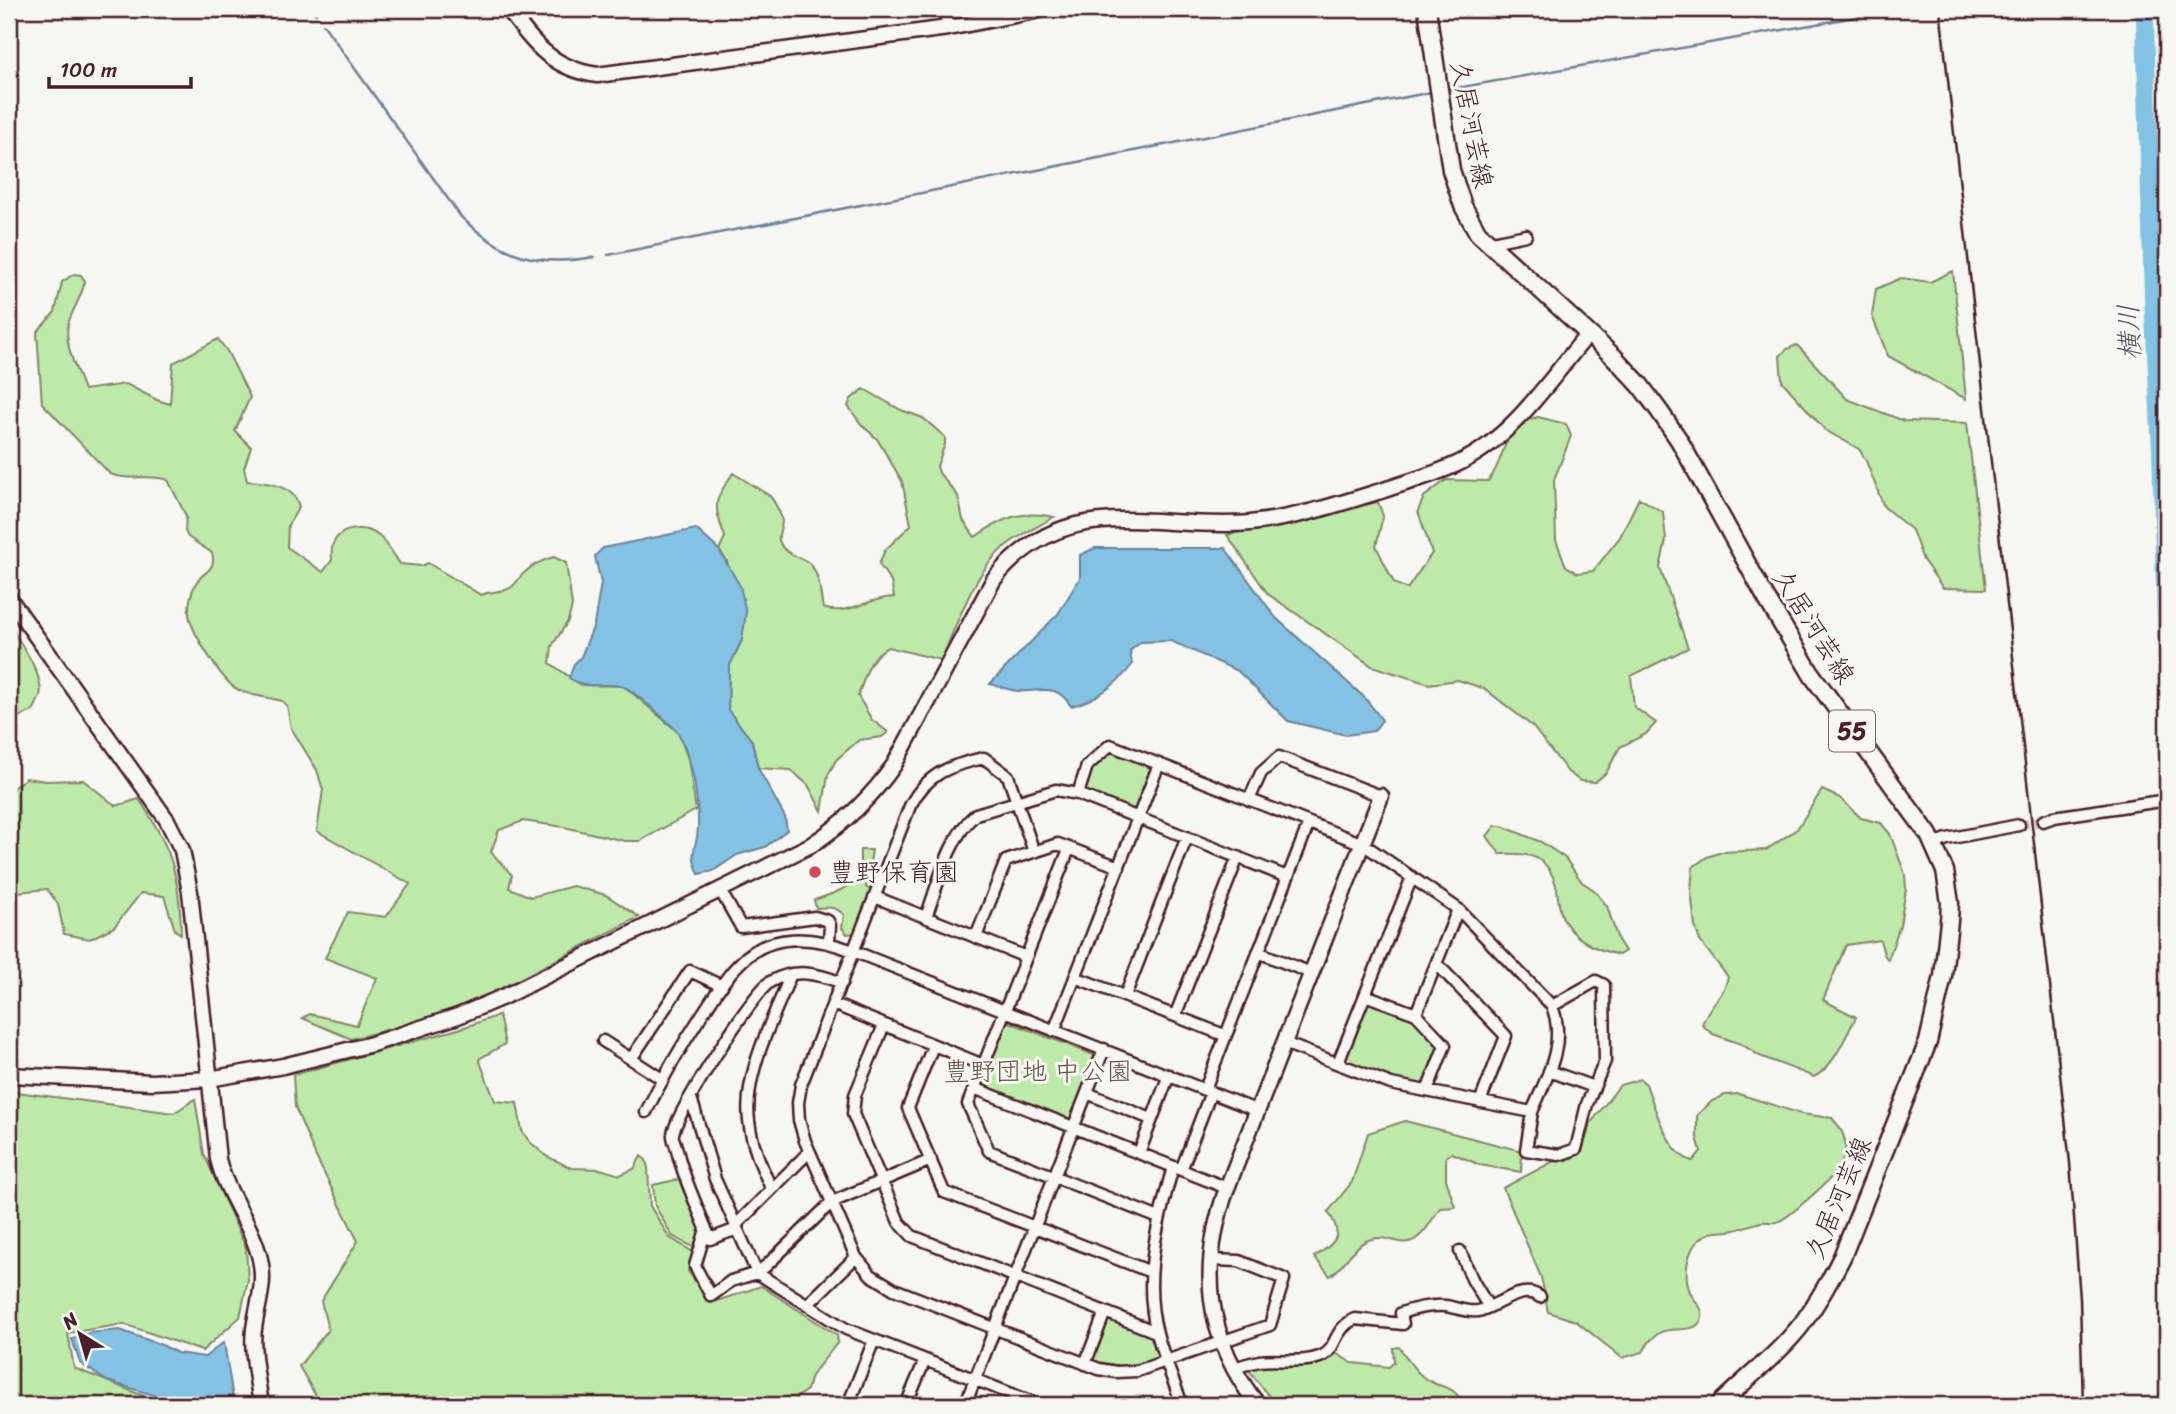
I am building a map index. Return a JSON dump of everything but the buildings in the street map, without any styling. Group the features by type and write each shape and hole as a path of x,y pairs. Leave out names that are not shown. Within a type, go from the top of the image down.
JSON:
{"main road":[{"name":"久居河芸線","path":"1427,9 1451,170 1458,195 1478,233 1640,385 1660,412 1679,440 1812,676 1934,844 1945,871 1949,921 1928,1042 1842,1258 1801,1325 1718,1405"}],"street":[{"path":"508,9 536,46 559,64 581,73 597,75 948,28 1045,9"},
{"path":"944,9 948,28"},
{"path":"1487,243 1526,235"},
{"path":"9,1075 152,1082 209,1079 284,1066 372,1044 458,1016 541,980 829,833 866,801 894,765 994,579 1012,558 1035,541 1070,525 1101,520 1228,524 1293,517 1448,469 1472,456 1503,433 1588,334"},
{"path":"9,598 148,792 177,837 187,873 220,1166 260,1260 261,1297 254,1341 261,1405"},
{"path":"1078,794 1087,766 1110,745 1363,844 1458,909 1552,1006 1558,1038 1549,1071 1532,1112 1526,1150 1559,1155 1576,1149 1587,1104 1606,1054 1604,985 1596,981 1552,1006"},
{"path":"1249,800 1261,773 1279,757 1381,796 1227,1188 1214,1229 1210,1260 1210,1297 1222,1341 1233,1368 1258,1405"},
{"path":"1034,852 1008,776 984,758 946,768 929,781 915,798 801,1085 799,1119 809,1152 856,1257 871,1275 894,1289 1099,1369 1138,1371 1270,1325 1284,1279 1239,1261 1210,1260"},
{"path":"1054,1031 1159,764"},
{"path":"926,917 962,828 976,814 1056,790 1078,794 1287,877"},
{"path":"2043,821 2054,817 2167,800"},
{"path":"1182,1405 1156,1332 1151,1272 1159,1218 1208,1091 1224,1035 1309,823"},
{"path":"1934,844 2019,825"},
{"path":"1125,996 1187,838"},
{"path":"976,937 1006,861 1058,844 1119,867"},
{"path":"1069,849 968,1104 989,1151 1159,1218"},
{"path":"1175,1016 1238,857"},
{"path":"1338,1063 1412,877"},
{"path":"720,890 741,927 816,917 828,921 829,942"},
{"path":"875,897 1026,957"},
{"path":"1416,1014 1458,909"},
{"path":"646,1112 662,1079 738,964 771,944 808,938 853,951 1258,1111"},
{"path":"1258,952 1311,973"},
{"path":"1437,964 1506,1036 1480,1102"},
{"path":"631,1059 690,971 722,986"},
{"path":"809,1152 771,1188 736,1227 710,1239 683,1178 673,1134 701,1076 761,989 791,974 816,973 842,983"},
{"path":"771,1188 752,1140 748,1101 753,1071 791,974"},
{"path":"1075,977 1224,1035"},
{"path":"1365,995 1416,1014 1446,1045 1427,1091"},
{"path":"833,1004 983,1065"},
{"path":"884,1025 852,1105 853,1114 899,1222 912,1236 1156,1332"},
{"path":"603,1041 662,1079"},
{"path":"1284,1043 1391,1084 1532,1112"},
{"path":"933,1046 908,1108 944,1192 1151,1272"},
{"path":"965,1405 1104,1049"},
{"path":"1549,1071 1594,1087"},
{"path":"1139,1153 1169,1075"},
{"path":"974,1088 1227,1188"},
{"path":"1087,1093 1151,1119"},
{"path":"691,1098 711,1169 757,1273 846,1329 1040,1405"},
{"path":"706,1228 695,1266 711,1296 731,1281 757,1273 832,1202 930,1160"},
{"path":"1460,1251 1488,1306"},
{"path":"807,1305 856,1257"},
{"path":"1233,1368 1259,1361 1296,1360 1324,1355 1329,1351 1339,1330 1354,1319 1403,1324 1401,1312 1420,1307 1442,1306 1476,1311 1503,1299 1528,1293 1535,1293 1540,1297"},
{"path":"1085,1364 1105,1312"},
{"path":"848,1405 874,1340"},
{"path":"906,1405 925,1360"}],"green space":[{"path":"1953,271 1966,399 1888,356 1872,316 1876,289 1901,278 1930,282"},
{"path":"74,274 81,275 85,281 69,321 67,338 84,390 126,384 170,404 173,363 218,339 250,397 235,431 251,447 244,468 247,481 278,486 292,494 299,507 288,525 287,547 323,572 332,560 332,546 337,538 355,529 375,533 400,564 421,566 428,563 481,595 511,588 527,570 546,560 554,557 566,563 572,606 568,621 552,646 550,663 581,685 624,686 678,732 688,759 696,810 640,841 625,841 523,821 499,830 491,852 512,875 509,888 531,897 573,886 606,895 639,917 456,1012 351,1039 302,1018 310,1014 357,1025 377,978 325,958 348,912 386,917 410,884 317,831 323,790 317,770 291,728 287,706 282,701 251,695 235,688 207,654 191,623 189,607 196,583 213,564 212,553 188,537 185,531 186,516 168,480 110,474 42,403 37,332 55,312 62,282"},
{"path":"1797,345 1847,399 1904,421 1967,423 1986,589 1943,588 1923,560 1912,530 1884,507 1859,449 1825,430 1782,381 1780,356"},
{"path":"864,389 901,410 923,418 945,437 937,466 939,473 958,496 963,520 975,537 1012,517 1031,514 1054,517 1002,549 982,572 941,660 888,647 876,656 868,668 858,696 872,720 888,732 882,737 859,740 836,760 828,775 822,811 808,785 791,770 758,768 752,741 728,710 729,667 742,640 727,561 719,550 725,537 717,504 733,473 770,496 781,518 780,543 786,551 807,562 814,569 823,608 840,610 894,597 891,582 879,564 885,550 911,525 902,481 877,439 861,424 848,406 851,399"},
{"path":"1538,417 1566,424 1571,436 1554,480 1556,540 1566,566 1578,573 1593,571 1620,537 1639,498 1663,512 1666,540 1660,568 1688,648 1631,676 1634,707 1656,723 1646,734 1620,747 1606,773 1595,782 1580,781 1568,772 1532,726 1485,689 1458,680 1429,684 1372,666 1268,594 1227,535 1378,502 1383,516 1376,546 1394,583 1407,589 1432,553 1418,511 1424,497 1446,480 1488,481 1516,427"},
{"path":"9,625 30,659 41,688 33,711 18,717 9,715"},
{"path":"1111,750 1149,764 1151,769 1135,810 1131,812 1085,793 1084,790 1091,769"},
{"path":"26,778 46,781 83,780 116,806 139,799 159,832 172,862 179,895 181,934 175,930 164,896 141,893 114,927 90,939 64,934 58,904 47,889 9,893 9,791"},
{"path":"1822,790 1840,798 1861,818 1881,823 1890,834 1905,874 1906,889 1900,925 1888,960 1880,940 1846,945 1823,1000 1856,1017 1834,1058 1814,1077 1760,1056 1741,1044 1713,1034 1702,1025 1728,977 1700,941 1695,926 1691,890 1693,867 1707,857 1722,852 1766,850 1797,829"},
{"path":"1495,826 1502,826 1541,842 1565,858 1582,882 1594,890 1607,906 1618,940 1625,951 1619,955 1602,950 1572,931 1562,916 1557,889 1549,869 1537,858 1529,855 1500,854 1487,836"},
{"path":"860,850 872,850 866,887 872,891 856,933 847,934 842,928 844,915 831,908 816,908 814,900 844,888 860,876"},
{"path":"1370,1001 1414,1018 1440,1044 1423,1086 1396,1080 1344,1062 1343,1058 1366,1003"},
{"path":"499,1015 505,1044 479,1059 495,1101 517,1103 522,1131 530,1142 546,1156 571,1168 600,1169 620,1175 634,1169 641,1156 646,1160 648,1168 650,1206 669,1237 693,1252 688,1271 711,1303 761,1286 837,1335 838,1342 811,1376 807,1390 786,1405 321,1405 299,1366 328,1330 321,1301 358,1241 316,1157 295,1107 293,1075 462,1028"},
{"name":"豊野団地 中公園","path":"1009,1022 1094,1055 1095,1060 1073,1119 1068,1120 983,1088 980,1082 1005,1023"},
{"path":"1640,1079 1646,1084 1669,1140 1684,1157 1693,1161 1701,1151 1697,1137 1697,1115 1712,1101 1725,1095 1739,1094 1801,1114 1832,1118 1841,1130 1845,1153 1835,1173 1785,1218 1777,1222 1761,1222 1735,1230 1712,1233 1700,1239 1689,1257 1687,1280 1691,1294 1702,1311 1700,1323 1691,1328 1661,1332 1650,1340 1643,1352 1622,1358 1576,1321 1548,1312 1541,1277 1503,1188 1554,1161 1568,1160 1582,1151 1591,1123 1620,1085"},
{"path":"9,1091 174,1113 195,1099 204,1154 246,1248 248,1280 240,1317 202,1351 124,1324 68,1333 74,1368 166,1405 9,1405"},
{"path":"1405,1121 1522,1151 1521,1172 1480,1165 1452,1153 1446,1157 1446,1179 1455,1207 1440,1208 1424,1231 1412,1241 1378,1238 1364,1242 1330,1276 1314,1257 1332,1243 1337,1233 1328,1212 1352,1182 1368,1133"},
{"path":"680,1179 700,1222 701,1229 695,1248 672,1236 655,1206 653,1185"},
{"path":"1106,1318 1153,1335 1160,1353 1158,1358 1124,1365 1090,1359"},
{"path":"1399,1347 1420,1374 1429,1381 1453,1391 1465,1405 1276,1405 1247,1368 1260,1363 1284,1367 1302,1366 1334,1352 1352,1363 1389,1367 1394,1362 1393,1348"}],"water":[{"path":"696,529 719,550 740,586 746,612 742,640 729,667 728,710 752,741 758,768 785,817 787,830 765,847 737,855 713,871 699,874 694,854 698,828 696,792 691,766 678,733 654,709 626,688 585,684 569,678 594,625 601,583 595,556 603,548"},
{"path":"1095,548 1225,548 1276,618 1365,698 1382,720 1374,731 1346,735 1288,721 1238,671 1171,641 1141,642 1130,651 1132,665 1120,679 1097,696 1080,704 1071,706 1059,693 1053,691 1018,691 990,684 1058,614 1080,578 1080,555"},
{"path":"120,1330 177,1353 205,1357 224,1342 234,1405 187,1405 107,1381 80,1363 72,1339 89,1333"}],"waterway":[{"path":"312,9 316,14"},
{"path":"1446,90 1900,9"},
{"name":"横川","path":"2143,9 2167,653"},
{"path":"323,24 461,217 476,231 522,256 556,261 594,257"},
{"path":"608,255 1432,92"}],"tunnel":[{"path":"2019,825 2043,821"}],"railway":[{"path":"1940,9 2070,1163 2080,1299 2083,1405"}],"place":[{"name":"豊野保育園","path":"815,872"}]}
